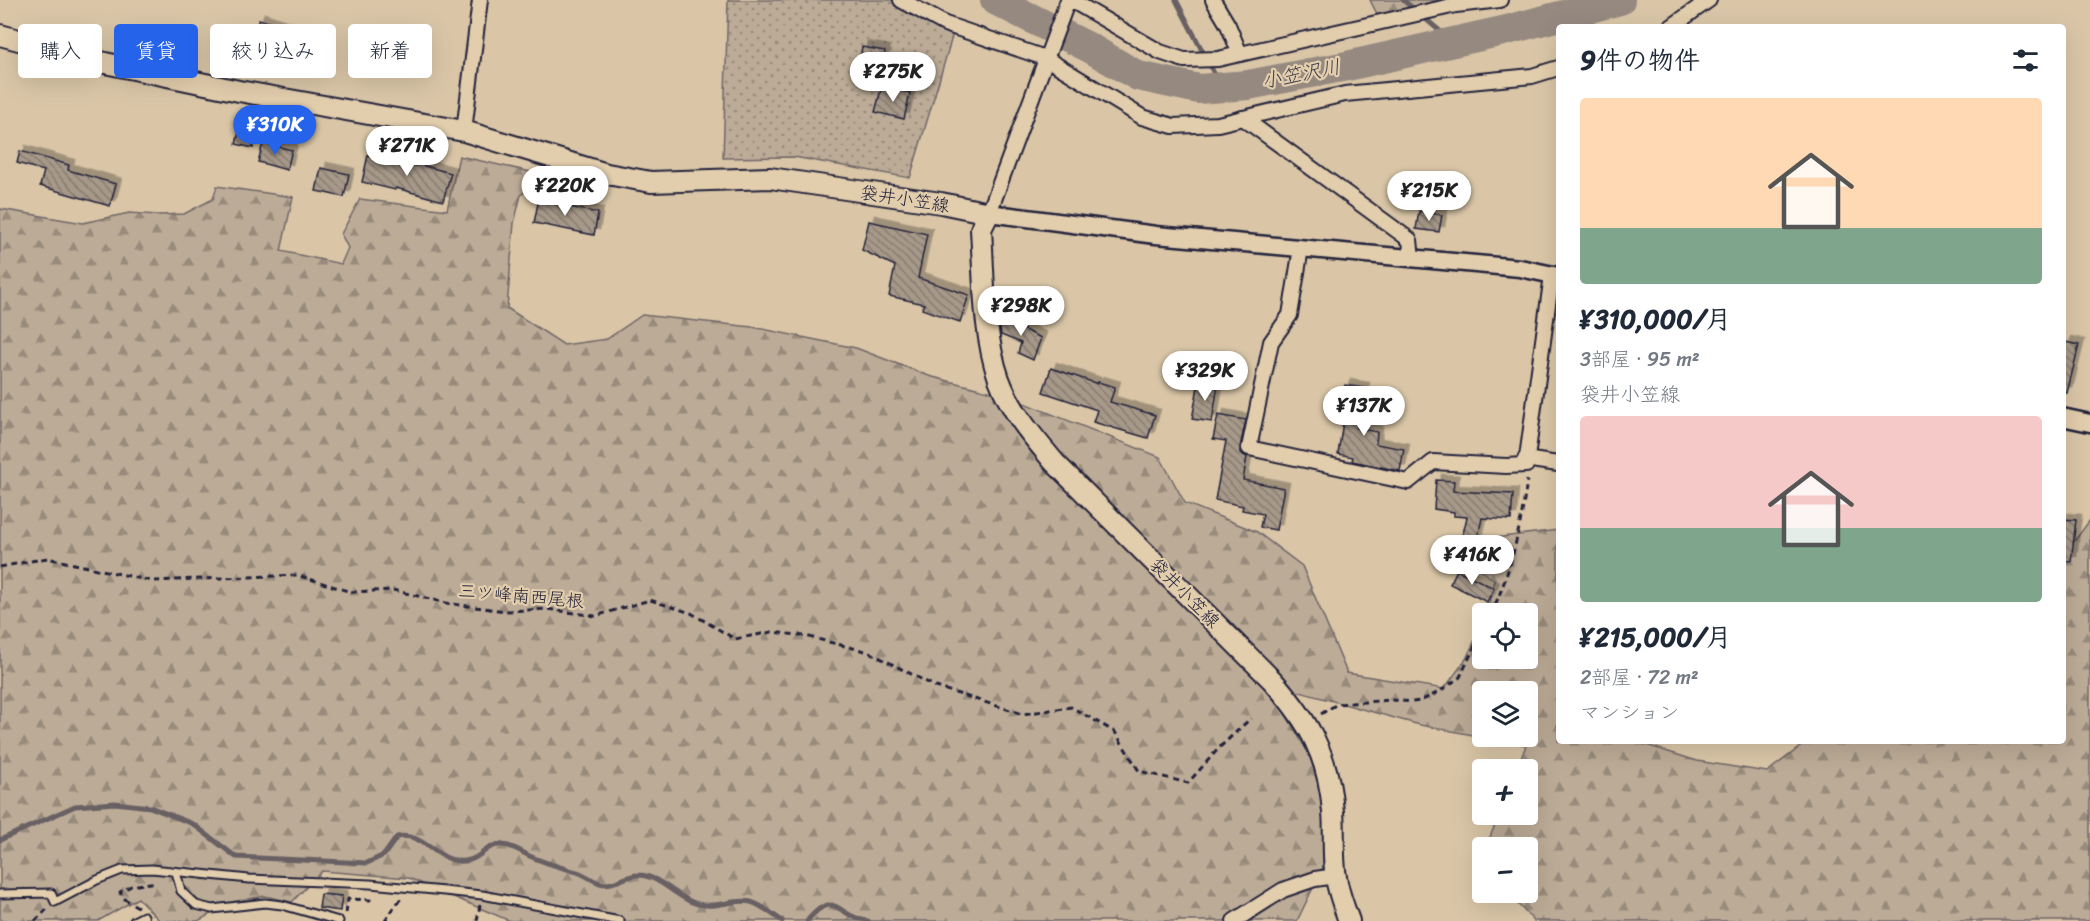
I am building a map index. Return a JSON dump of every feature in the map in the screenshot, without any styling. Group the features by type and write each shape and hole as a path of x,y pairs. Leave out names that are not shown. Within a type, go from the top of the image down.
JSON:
{"main road":[{"name":"袋井小笠線","path":"0,35 105,63 238,92 464,131 607,174 651,182 770,178 941,203 989,213 981,229 990,343 999,379 1025,427 1055,464 1273,681 1298,710 1319,750 1328,779 1333,810 1336,876 1349,921"}],"street":[{"path":"464,131 480,0"},
{"path":"902,0 945,24 1045,58 1142,117 1173,126 1218,124 1345,94 1532,76 1556,69"},
{"path":"1500,0 1456,5 1218,59 1184,60 1160,52 1070,0 1045,58 989,213 1156,235 1520,268 1555,275 1526,462"},
{"path":"1213,0 1228,25 1240,54"},
{"path":"1675,24 1709,0"},
{"path":"1243,118 1410,240 1412,258"},
{"path":"1301,248 1290,315 1271,342 1249,448 1408,482 1433,462 1506,466 1526,462 1556,464"},
{"path":"2066,418 2090,423"},
{"path":"1234,921 1282,890 1315,879 1336,876"}],"lane":[{"path":"0,894 51,893 55,902 122,870 152,869 249,879 370,884 482,895 620,921"},
{"path":"176,872 181,891 196,905 212,909 266,903 282,905 339,921"},
{"path":"134,921 144,919"}],"path":[{"path":"1496,603 1512,554 1523,506 1526,462"},
{"name":"三ツ峰南西尾根","path":"0,567 47,558 152,581 297,575 351,592 393,590 446,603 505,611 547,609 595,616 650,600 691,613 735,639 772,632 805,636 869,652 936,687 1023,714 1071,707 1115,732 1139,771 1188,783 1219,748 1251,718"},
{"path":"1306,723 1337,704 1392,700 1420,701 1439,692 1460,677 1472,652"},
{"path":"144,919 141,909 123,897 120,892 131,886 178,881"},
{"path":"345,921 348,898 370,900 370,884"},
{"path":"385,921 408,887"},
{"path":"477,921 482,895"},
{"path":"35,921 55,902"}],"green space":[{"path":"728,0 902,0 955,27 910,178 794,157 723,158"},
{"path":"1370,0 1503,0 1381,22"},
{"path":"459,156 544,175 521,195 514,223 507,308 564,345 607,339 642,315 752,327 856,348 929,376 1004,395 1160,457 1185,503 1257,532 1302,566 1347,673 1444,689 1466,659 1472,646 1472,669 1538,669 1538,603 1489,603 1494,580 1474,565 1477,549 1494,538 1556,530 1556,744 1643,744 1697,761 1767,772 1804,744 2066,744 2066,542 2073,543 2090,520 2090,921 1534,921 1517,903 1538,903 1538,837 1490,837 1495,825 1538,825 1538,759 1521,759 1525,747 1538,747 1538,681 1472,681 1472,735 1420,725 1293,690 1281,706 1310,756 1326,813 1323,867 1297,921 510,921 409,878 322,871 292,902 265,896 232,902 198,921 160,921 138,898 98,921 0,921 0,209 83,223 129,213 184,214 213,199 217,186 293,197 281,251 341,264 348,248 341,234 360,199 447,210"}],"building":[{"path":"259,19 274,24 257,24"},
{"path":"862,47 885,51 880,77 857,72"},
{"path":"882,86 910,93 904,119 875,112"},
{"path":"242,120 260,123 253,148 236,144"},
{"path":"263,143 292,150 287,170 258,162"},
{"path":"20,151 69,165 68,170 116,184 110,206 40,186 44,171 17,163"},
{"path":"368,155 451,173 443,201 396,188 395,190 362,182"},
{"path":"321,168 349,174 344,197 316,191"},
{"path":"539,198 555,202 555,204 598,213 594,235 534,223"},
{"path":"1419,211 1442,215 1439,232 1416,229"},
{"path":"869,221 927,234 918,278 969,295 960,322 922,309 924,304 889,296 895,266 862,250"},
{"path":"1005,316 1020,322 1018,327 1041,338 1033,360 1018,353 1021,343 1001,335 1000,329"},
{"path":"2066,342 2079,345 2066,393"},
{"path":"1051,368 1098,384 1098,382 1115,387 1110,402 1155,415 1148,438 1093,422 1097,410 1043,392"},
{"path":"1199,381 1218,385 1212,422 1192,419"},
{"path":"1345,385 1364,388 1357,428 1377,432 1376,444 1404,449 1400,471 1352,461 1353,457 1338,454 1345,409 1341,409"},
{"path":"1218,415 1246,420 1240,447 1240,453 1247,457 1243,480 1284,488 1276,530 1260,527 1263,514 1242,510 1243,506 1215,500 1226,441 1213,439"},
{"path":"1436,480 1454,481 1453,491 1513,494 1511,520 1482,518 1477,542 1462,538 1467,517 1454,516 1454,512 1434,509"},
{"path":"2066,519 2076,520 2071,562 2066,561"},
{"path":"1487,550 1503,554 1500,566 1484,562"},
{"path":"1457,570 1494,588 1487,602 1450,584"},
{"path":"321,894 342,896 340,911 319,908"}],"waterway":[{"name":"小笠沢川","path":"995,0 1090,48 1138,76 1199,89 1248,85 1347,66 1507,30 1620,0"},
{"path":"1176,0 1221,87"},
{"path":"1403,0 1453,42"},
{"path":"0,840 75,806 115,803 150,807 193,824 236,857 367,863 384,855 397,837 406,836 421,841 450,859 465,861 477,857 491,847 503,845 515,848 544,862 580,873 600,883 610,883 635,875 647,876 692,902 707,905 751,902 763,907 782,921"},
{"path":"807,921 824,906 831,905 849,915 868,921"}]}
